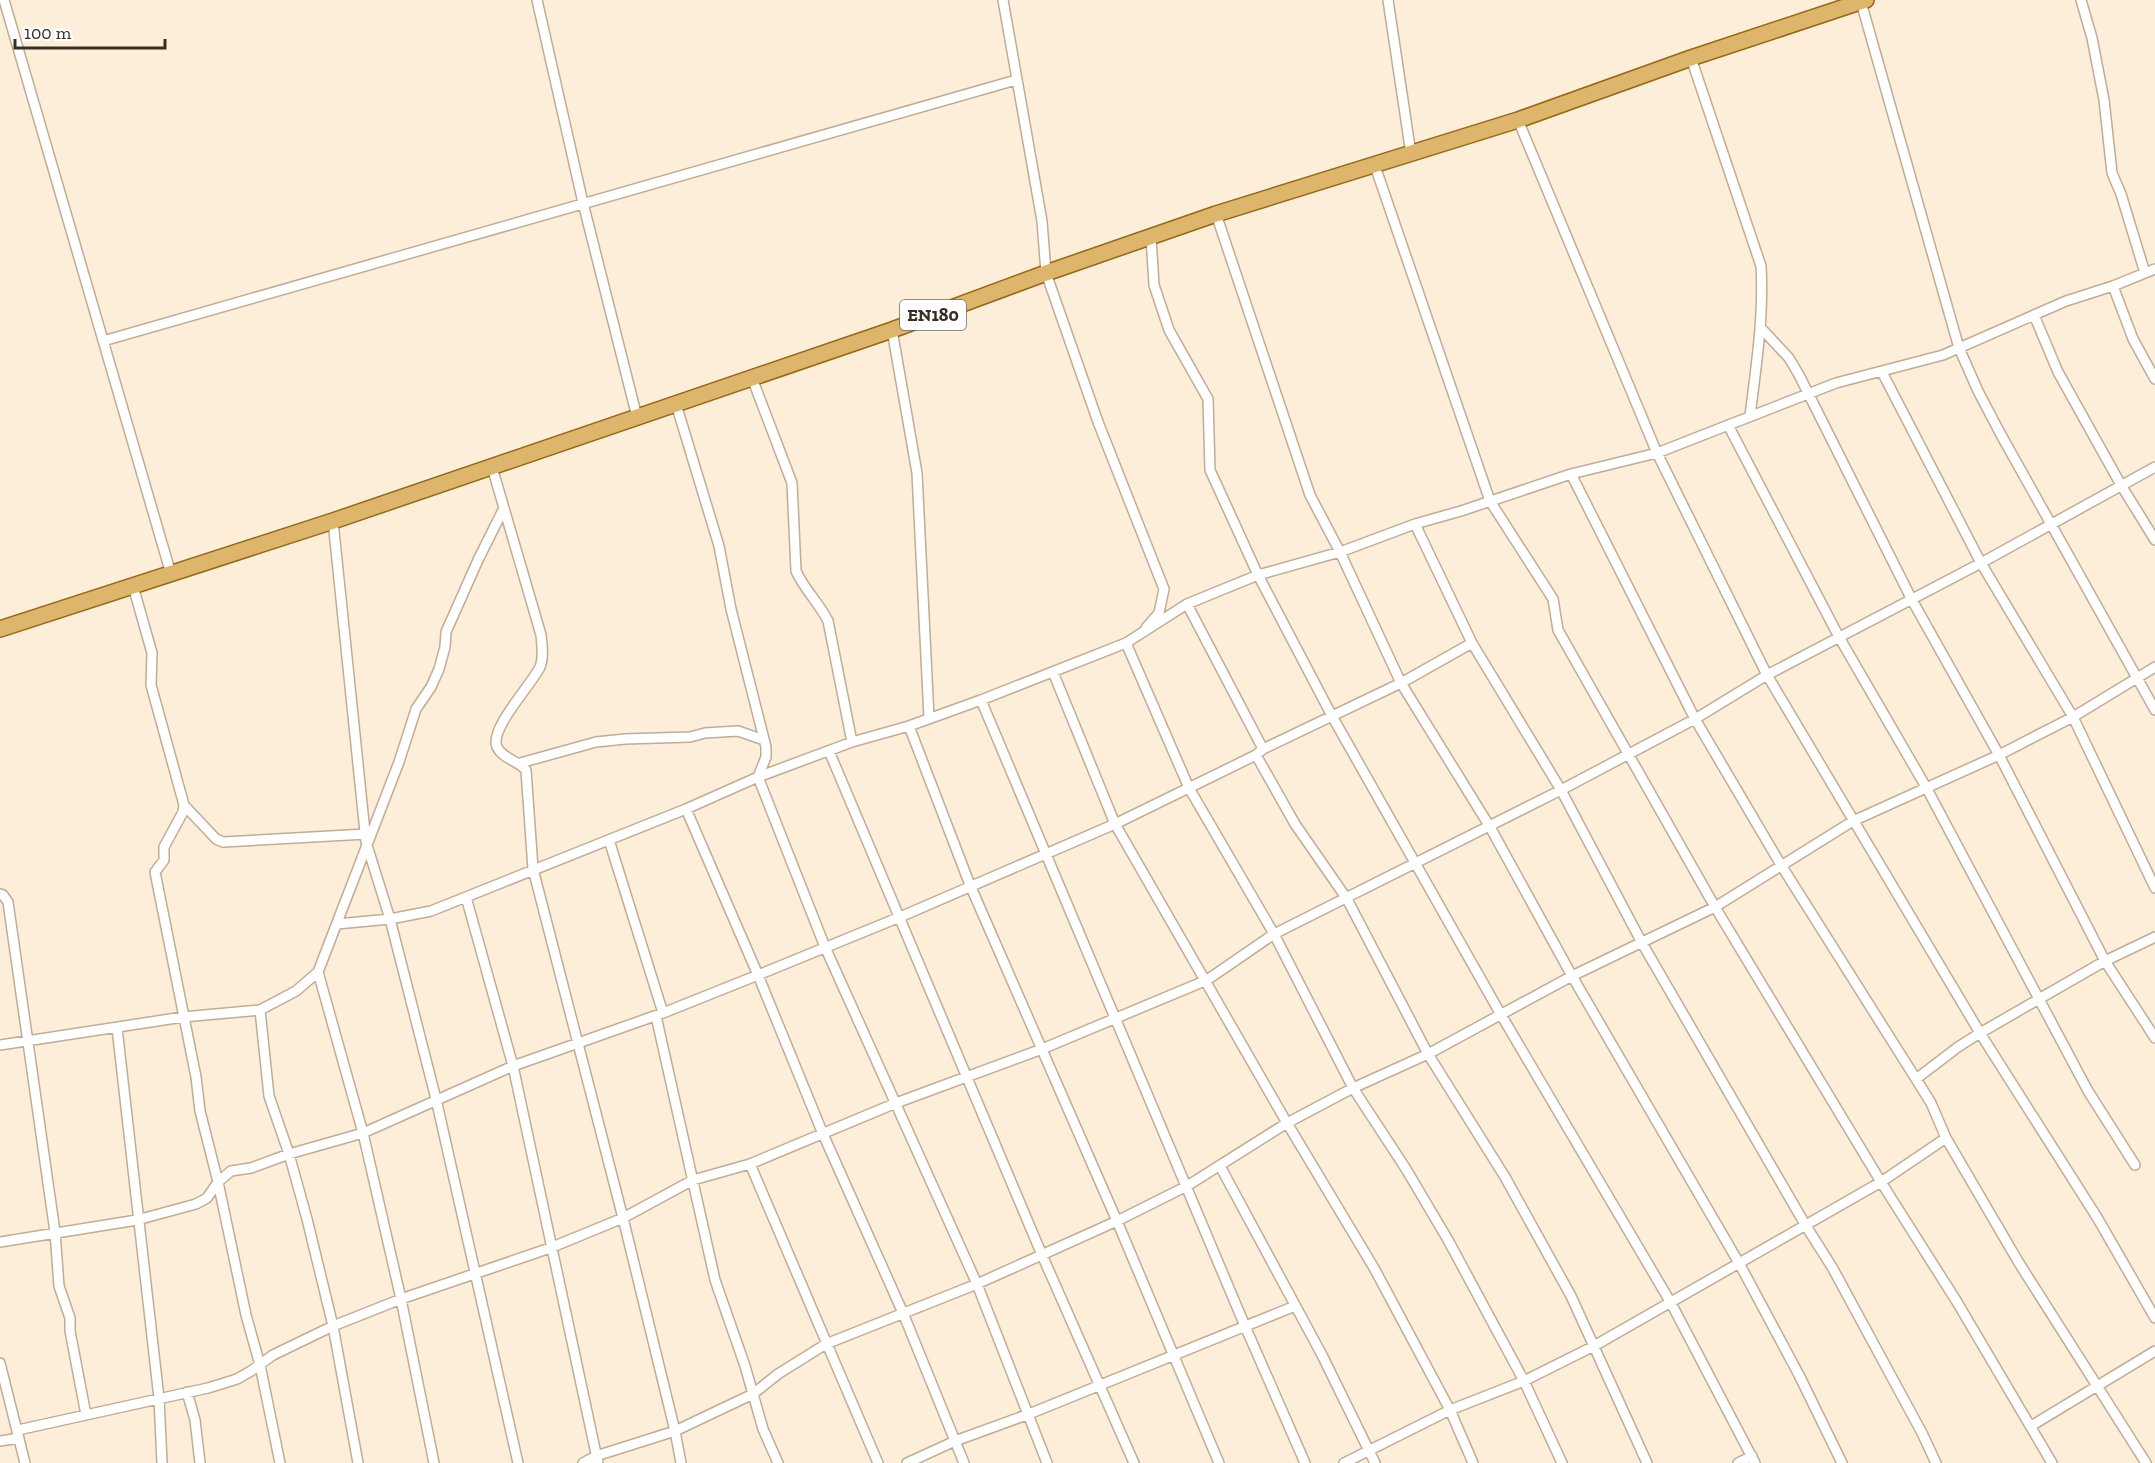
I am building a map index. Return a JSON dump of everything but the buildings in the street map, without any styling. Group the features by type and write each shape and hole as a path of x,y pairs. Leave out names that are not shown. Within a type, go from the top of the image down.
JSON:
{"main road":[{"name":"EN180","path":"0,629 492,467 892,330 1216,214 1518,120 1691,58 1863,1"}],"street":[{"path":"4,0 171,574"},
{"path":"537,0 583,203 637,417"},
{"path":"1003,0 1042,221 1046,273 1098,422 1164,589 1159,613 1140,635"},
{"path":"1388,0 1411,154"},
{"path":"2081,0 2092,38 2102,90 2112,173 2121,194 2145,273"},
{"path":"1863,1 1959,348 2000,433 2155,710"},
{"path":"1691,58 1761,266 1763,290 1750,416"},
{"path":"103,341 1016,80"},
{"path":"1518,120 1657,453 1767,675 1980,1033 2098,1219 2155,1318"},
{"path":"1375,166 1490,501 1553,599 1557,630 1715,907 1881,1182 1957,1302 2052,1463"},
{"path":"1216,214 1310,495 1340,552 1401,683 1490,827 1572,976 1739,1263 1800,1376 1842,1463"},
{"path":"1151,237 1154,285 1169,330 1208,399 1210,470 1258,575 1332,716 1500,1013 1671,1303 1754,1460 1738,1463"},
{"path":"337,924 390,919 432,911 686,809 758,777 852,742 909,726 981,700 1126,643 1187,604 1258,575 1340,552 1415,524 1571,474 1657,453 1836,383 1943,356 2066,301 2155,269"},
{"path":"2113,286 2133,339 2155,379"},
{"path":"2034,315 2058,372 2121,485 2155,540"},
{"path":"1760,327 1789,358 1912,600 2000,755 2105,961 2155,1038"},
{"path":"892,330 917,473 929,718"},
{"path":"1882,372 1981,563 2073,717 2155,888"},
{"path":"752,378 792,483 796,571 802,583 820,605 828,621 852,742"},
{"path":"676,404 719,546 731,609 764,740 766,757 758,777 825,946 977,1284 1047,1463"},
{"path":"1728,425 1839,637 1926,787 2088,1091 2135,1165"},
{"path":"492,467 541,635 543,653 540,666 496,735 496,743 498,750 520,763 526,770 533,869 623,1218 681,1463"},
{"path":"0,1441 86,1415 237,1379 273,1355 333,1326 476,1272 550,1248 623,1218 693,1180 750,1164 896,1104 1042,1049 1207,980 1274,934 1490,827 1695,719 1767,675 1912,600 2155,467"},
{"path":"1571,474 1695,719 1781,865 1931,1103 1946,1138 2019,1263 2146,1463"},
{"path":"0,1045 183,1017 260,1010 296,991 318,972 366,838 399,762 416,709 431,687 439,669 446,633 504,508"},
{"path":"333,520 366,838 390,919 436,1099 518,1463"},
{"path":"1415,524 1472,643 1561,790 1642,943 1832,1267 1936,1463"},
{"path":"133,586 152,653 151,685 184,805 183,812 164,847 164,860 155,872 196,1077 200,1111 218,1182 246,1315 260,1365 280,1463"},
{"path":"1187,604 1295,824 1347,899 1428,1054 1504,1177 1571,1296 1647,1463"},
{"path":"1126,643 1188,788 1274,934 1353,1088 1406,1169 1448,1240 1524,1381 1562,1463"},
{"path":"0,1242 137,1220 196,1204 207,1198 218,1182 231,1172 363,1133 513,1066 659,1014 758,975 900,917 1115,824 1401,683 1472,643"},
{"path":"583,1463 675,1431 753,1394 778,1374 826,1344 977,1284 1117,1221 1187,1186 1287,1124 1353,1088 1428,1054 1572,976 1715,907 1853,821 2000,755 2073,717 2155,667"},
{"path":"1053,672 1115,824 1207,980 1287,1124 1374,1268 1450,1410 1473,1463"},
{"path":"981,700 1305,1463"},
{"path":"909,726 970,885 1117,1221 1219,1463"},
{"path":"520,763 596,742 625,739 690,737 738,730 764,740"},
{"path":"829,751 1042,1255 1134,1463"},
{"path":"184,805 216,839 223,842 366,838"},
{"path":"686,809 758,975 823,1134 903,1313 964,1463"},
{"path":"609,840 659,1014 715,1280 763,1429 778,1463"},
{"path":"0,894 8,902 55,1232 59,1286 70,1318 86,1415"},
{"path":"466,897 513,1066 597,1460"},
{"path":"1916,1079 1980,1033 2105,961 2155,937"},
{"path":"318,972 363,1133 401,1299 434,1463"},
{"path":"260,1010 269,1096 289,1154 333,1326 358,1463"},
{"path":"117,1028 159,1398 162,1463"},
{"path":"1344,1463 1450,1410 1524,1381 1594,1346 1881,1182 1946,1138"},
{"path":"750,1164 878,1463"},
{"path":"1220,1166 1296,1306 1375,1463"},
{"path":"907,1463 955,1441 1173,1357 1296,1306"},
{"path":"2031,1426 2155,1351"},
{"path":"0,1362 25,1463"},
{"path":"187,1392 195,1420 200,1463"}]}
